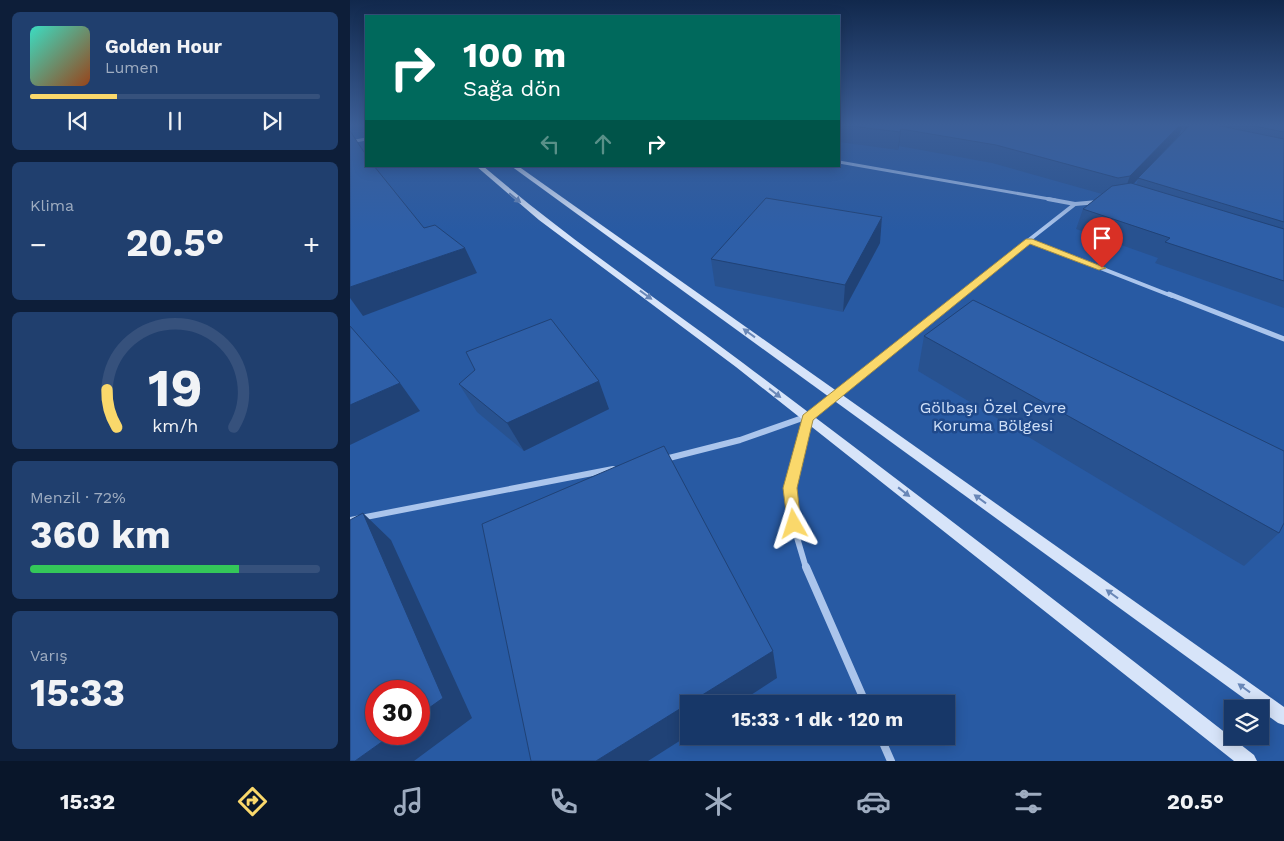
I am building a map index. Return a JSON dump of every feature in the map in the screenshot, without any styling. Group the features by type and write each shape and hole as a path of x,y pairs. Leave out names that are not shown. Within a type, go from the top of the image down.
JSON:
{"street":[{"path":"840,162 1074,204 1104,201"},
{"path":"480,167 545,223 660,304 1248,761"},
{"path":"515,167 1284,717"},
{"path":"657,461 740,440 807,418 1074,204"},
{"path":"1029,240 1284,339"},
{"path":"807,418 790,488 794,524 801,557 862,695"},
{"path":"350,520 619,468"},
{"path":"884,745 891,761"}],"green space":[{"name":"Gölbaşı Özel Çevre Koruma Bölgesi","path":"350,161 365,161 365,167 840,167 840,161 1284,161 1284,761 350,761"}],"building":[{"path":"350,161 365,161 365,167 375,167 424,228 435,225 465,248 350,287"},
{"path":"1053,161 1145,161 1130,176 1118,178"},
{"path":"1155,161 1284,161 1284,222 1138,178"},
{"path":"1131,183 1284,229 1284,281 1165,242 1170,238 1083,209 1112,186"},
{"path":"766,198 882,217 845,285 711,259"},
{"path":"973,300 1284,451 1284,523 1279,533 924,336"},
{"path":"551,319 599,381 507,423 459,384 475,370 466,352"},
{"path":"350,326 400,383 350,405"},
{"path":"664,446 773,651 702,695 680,695 680,709 596,761 531,761 482,524"},
{"path":"363,513 443,698 430,707 430,680 365,680 365,745 378,745 355,761 350,761 350,520"}],"route":[{"path":"794,524 790,488 807,418 1029,240 1102,268"}]}
